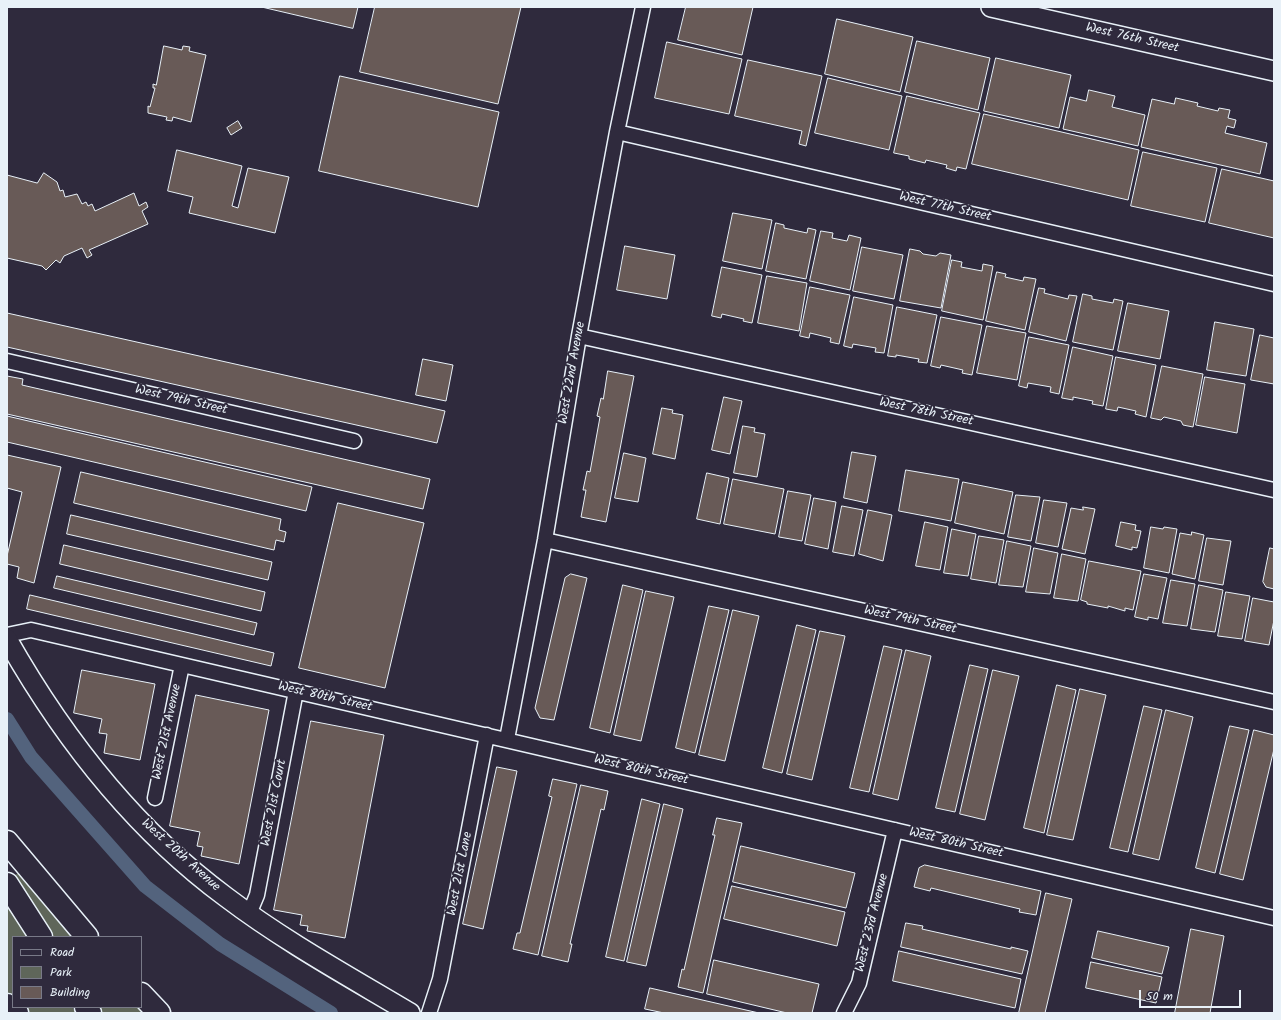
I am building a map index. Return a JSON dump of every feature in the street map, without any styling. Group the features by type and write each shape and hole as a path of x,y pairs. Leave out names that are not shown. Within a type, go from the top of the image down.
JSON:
{"highway":[{"path":"7,842 86,936"},
{"path":"7,884 40,936"},
{"path":"142,995 159,1013"},
{"path":"7,1005 17,1013"}],"street":[{"name":"West 22nd Avenue","path":"507,739 545,540 579,336 617,132 643,7"},
{"name":"West 76th Street","path":"991,7 1274,71"},
{"name":"West 77th Street","path":"617,132 1274,284"},
{"name":"West 78th Street","path":"579,336 1274,490"},
{"name":"West 79th Street","path":"7,361 354,441"},
{"name":"West 79th Street","path":"545,540 1274,702"},
{"name":"West 80th Street","path":"7,635 31,630 507,739 1274,918"},
{"name":"West 20th Avenue","path":"7,639 57,721 112,791 171,852 201,878 249,914 410,1013"},
{"name":"West 21st Avenue","path":"155,798 182,665"},
{"name":"West 21st Court","path":"249,914 257,895 296,691"},
{"name":"West 21st Lane","path":"429,1013 440,979 487,735"},
{"name":"West 23rd Avenue","path":"844,1013 859,983 895,830"}],"green space":[{"path":"19,873 72,936 48,936 13,876"},
{"path":"7,901 28,936 12,936 12,1008 73,1008 76,1013 7,1013"},
{"path":"92,1008 139,1008 144,1013 95,1013"}],"building":[{"path":"262,7 358,7 353,28"},
{"path":"375,7 521,7 498,104 360,72"},
{"path":"686,7 753,7 742,55 678,40"},
{"path":"837,19 913,37 900,92 825,74"},
{"path":"917,41 990,58 978,110 905,92"},
{"path":"667,42 742,59 729,114 655,98"},
{"path":"164,46 182,50 183,46 190,47 189,51 206,55 191,122 173,117 172,121 166,120 167,117 148,113 148,106 150,107 155,88 153,88 153,84 156,85"},
{"path":"996,58 1071,75 1059,128 984,111"},
{"path":"748,60 822,76 806,146 799,144 802,131 735,116"},
{"path":"340,76 499,112 478,207 319,171"},
{"path":"828,78 902,96 889,150 815,133"},
{"path":"1089,90 1115,96 1112,107 1145,115 1138,146 1063,129 1070,97 1086,101"},
{"path":"907,96 980,113 966,169 957,167 956,171 946,168 947,165 926,160 925,163 909,159 909,156 894,153"},
{"path":"1176,98 1198,103 1197,106 1218,111 1219,108 1230,110 1228,118 1236,120 1234,128 1227,126 1225,133 1267,143 1260,174 1141,147 1152,99 1174,104"},
{"path":"984,114 1139,150 1128,200 972,164"},
{"path":"238,121 242,128 231,135 227,128"},
{"path":"177,150 242,166 232,206 238,208 248,168 289,177 275,233 189,213 193,197 168,191"},
{"path":"1143,152 1217,168 1205,222 1131,206"},
{"path":"1222,169 1274,181 1274,238 1209,223"},
{"path":"44,173 57,182 60,191 63,190 65,197 77,194 82,204 86,202 88,206 92,204 95,211 134,193 139,206 146,202 148,207 142,211 148,224 89,250 92,255 87,258 82,248 64,256 60,263 56,260 46,270 42,266 7,258 7,175 37,183"},
{"path":"733,213 772,220 762,269 723,261"},
{"path":"776,223 784,225 784,228 807,233 808,228 816,230 806,279 766,271"},
{"path":"821,231 833,233 832,238 847,241 849,235 861,238 850,290 810,281"},
{"path":"625,246 675,255 667,299 617,290"},
{"path":"862,247 903,255 894,299 853,291"},
{"path":"910,249 920,251 923,254 936,256 940,253 951,255 941,308 900,301"},
{"path":"952,260 962,262 961,267 982,271 983,264 993,266 983,320 942,311"},
{"path":"722,267 762,275 752,323 743,321 744,319 722,314 721,318 712,316"},
{"path":"997,272 1006,274 1005,277 1023,281 1024,277 1036,279 1025,330 986,321"},
{"path":"767,276 807,283 799,331 758,323"},
{"path":"810,287 850,295 839,344 830,342 831,338 810,333 809,338 800,336"},
{"path":"1039,288 1045,289 1044,293 1068,299 1069,295 1077,296 1066,341 1029,332"},
{"path":"1083,294 1092,296 1092,299 1113,303 1114,299 1123,301 1113,350 1073,342"},
{"path":"854,297 893,305 884,353 875,352 876,348 853,344 852,348 844,346"},
{"path":"1128,303 1169,311 1160,359 1118,351"},
{"path":"897,307 937,315 927,363 918,362 919,359 896,355 896,357 888,356"},
{"path":"7,313 445,411 437,443 7,347"},
{"path":"941,317 982,325 972,375 962,373 963,370 941,365 940,368 931,366"},
{"path":"1215,322 1254,329 1246,376 1207,370"},
{"path":"987,326 1026,333 1017,380 977,373"},
{"path":"1260,335 1274,338 1274,384 1251,380"},
{"path":"1029,337 1069,345 1059,394 1050,392 1051,387 1028,383 1027,388 1019,386"},
{"path":"1073,347 1113,356 1103,406 1092,404 1093,401 1073,397 1073,400 1062,398"},
{"path":"1116,357 1156,365 1146,417 1135,414 1136,411 1118,407 1117,411 1106,409"},
{"path":"423,359 453,365 446,401 416,395"},
{"path":"1162,366 1203,374 1193,427 1183,425 1181,421 1164,417 1161,420 1151,418"},
{"path":"608,371 634,376 606,522 581,517 586,490 583,490 587,471 590,472 600,417 597,416 601,398 603,399"},
{"path":"7,376 23,379 22,385 430,479 423,509 7,414"},
{"path":"1205,377 1245,384 1237,433 1196,425"},
{"path":"724,397 742,401 730,454 712,450"},
{"path":"662,408 673,410 672,413 683,415 675,459 653,454"},
{"path":"7,416 312,487 306,511 7,442"},
{"path":"743,426 755,428 754,432 765,434 757,477 734,473"},
{"path":"852,452 876,456 867,503 844,498"},
{"path":"624,453 646,458 638,502 615,498"},
{"path":"7,455 61,467 34,583 17,578 19,567 7,564 7,556 22,492 7,488"},
{"path":"906,470 959,479 951,521 899,511"},
{"path":"81,472 281,519 279,530 286,532 284,542 276,540 274,550 74,503"},
{"path":"707,473 729,478 720,524 697,519"},
{"path":"733,479 784,489 775,534 724,524"},
{"path":"963,482 1013,492 1004,534 955,523"},
{"path":"788,491 811,495 802,541 779,537"},
{"path":"1016,495 1040,497 1031,541 1008,537"},
{"path":"814,498 836,502 828,549 805,544"},
{"path":"1044,500 1067,503 1058,547 1036,543"},
{"path":"338,503 424,523 385,688 299,668"},
{"path":"842,506 863,510 854,556 833,552"},
{"path":"1083,507 1095,509 1085,554 1062,549 1071,508 1083,510"},
{"path":"868,510 892,515 883,561 859,554"},
{"path":"71,515 272,562 268,580 67,534"},
{"path":"925,522 948,527 940,570 916,566"},
{"path":"1121,522 1136,525 1135,530 1141,531 1137,548 1132,547 1132,550 1116,546"},
{"path":"1151,527 1177,529 1169,573 1144,568"},
{"path":"952,529 976,534 968,576 944,573"},
{"path":"1192,532 1204,535 1195,579 1172,574 1180,533 1191,535"},
{"path":"979,536 1004,540 996,583 971,579"},
{"path":"1207,538 1231,541 1223,585 1199,581"},
{"path":"1007,541 1031,546 1023,587 999,585"},
{"path":"64,545 265,592 261,611 60,564"},
{"path":"1034,548 1058,553 1050,594 1026,592"},
{"path":"1270,548 1274,549 1274,589 1266,587 1263,582"},
{"path":"1062,554 1086,559 1078,601 1054,598"},
{"path":"1089,561 1141,571 1133,610 1125,608 1125,611 1108,606 1108,608 1087,604 1087,602 1081,600"},
{"path":"571,574 587,578 554,720 540,718 535,708 565,578"},
{"path":"1144,574 1167,578 1158,619 1148,617 1148,620 1135,617"},
{"path":"57,576 257,623 254,635 54,588"},
{"path":"1171,580 1195,584 1187,626 1163,623"},
{"path":"623,585 643,590 610,733 590,728"},
{"path":"1199,585 1223,590 1215,632 1191,629"},
{"path":"646,591 674,597 641,741 614,735"},
{"path":"1226,592 1250,596 1242,639 1218,636"},
{"path":"30,595 274,653 271,666 27,609"},
{"path":"1253,598 1274,602 1274,620 1269,645 1245,641"},
{"path":"709,606 729,610 695,753 676,748"},
{"path":"733,610 759,616 725,761 699,755"},
{"path":"797,625 816,630 782,773 763,768"},
{"path":"820,631 845,636 812,780 787,774"},
{"path":"884,646 902,650 869,792 850,788"},
{"path":"906,650 931,656 898,800 873,794"},
{"path":"970,665 988,669 955,812 936,808"},
{"path":"82,670 155,684 140,760 104,753 107,734 99,733 102,719 74,713"},
{"path":"993,670 1019,676 985,820 960,814"},
{"path":"1057,685 1076,690 1044,833 1024,828"},
{"path":"1080,689 1106,695 1073,840 1047,835"},
{"path":"196,695 269,710 239,864 201,856 203,847 197,846 200,832 170,826"},
{"path":"1144,706 1162,710 1128,852 1110,848"},
{"path":"1166,710 1193,717 1159,860 1133,854"},
{"path":"311,721 384,735 345,938 307,931 308,926 300,925 302,915 274,910"},
{"path":"1230,726 1249,730 1215,873 1196,868"},
{"path":"1254,730 1274,735 1274,749 1243,880 1220,874"},
{"path":"497,767 517,771 483,929 463,924"},
{"path":"553,779 577,784 538,955 513,949 517,933 520,933 552,797 549,796"},
{"path":"581,785 608,791 604,810 601,809 570,944 572,944 568,962 542,956"},
{"path":"642,799 660,804 624,961 606,957"},
{"path":"664,804 683,809 646,966 627,962"},
{"path":"717,818 742,823 703,993 678,987 682,969 684,970 715,835 713,835"},
{"path":"741,846 855,873 846,908 733,882"},
{"path":"925,865 1041,891 1036,915 1019,912 1020,909 931,888 930,891 914,887 919,868"},
{"path":"732,886 845,912 837,946 724,919"},
{"path":"1046,893 1072,899 1045,1013 1019,1013"},
{"path":"906,923 923,926 922,929 1011,949 1011,947 1028,951 1022,974 901,947"},
{"path":"1191,929 1224,936 1210,1013 1175,1013"},
{"path":"1098,931 1169,947 1162,974 1092,958"},
{"path":"899,951 1021,979 1015,1008 893,981"},
{"path":"714,960 819,984 812,1013 787,1013 707,994"},
{"path":"1091,962 1162,977 1156,1003 1086,988"},
{"path":"650,988 759,1013 664,1013 645,1009"}],"waterway":[{"path":"7,719 31,757 145,886 220,944 331,1013"}]}
